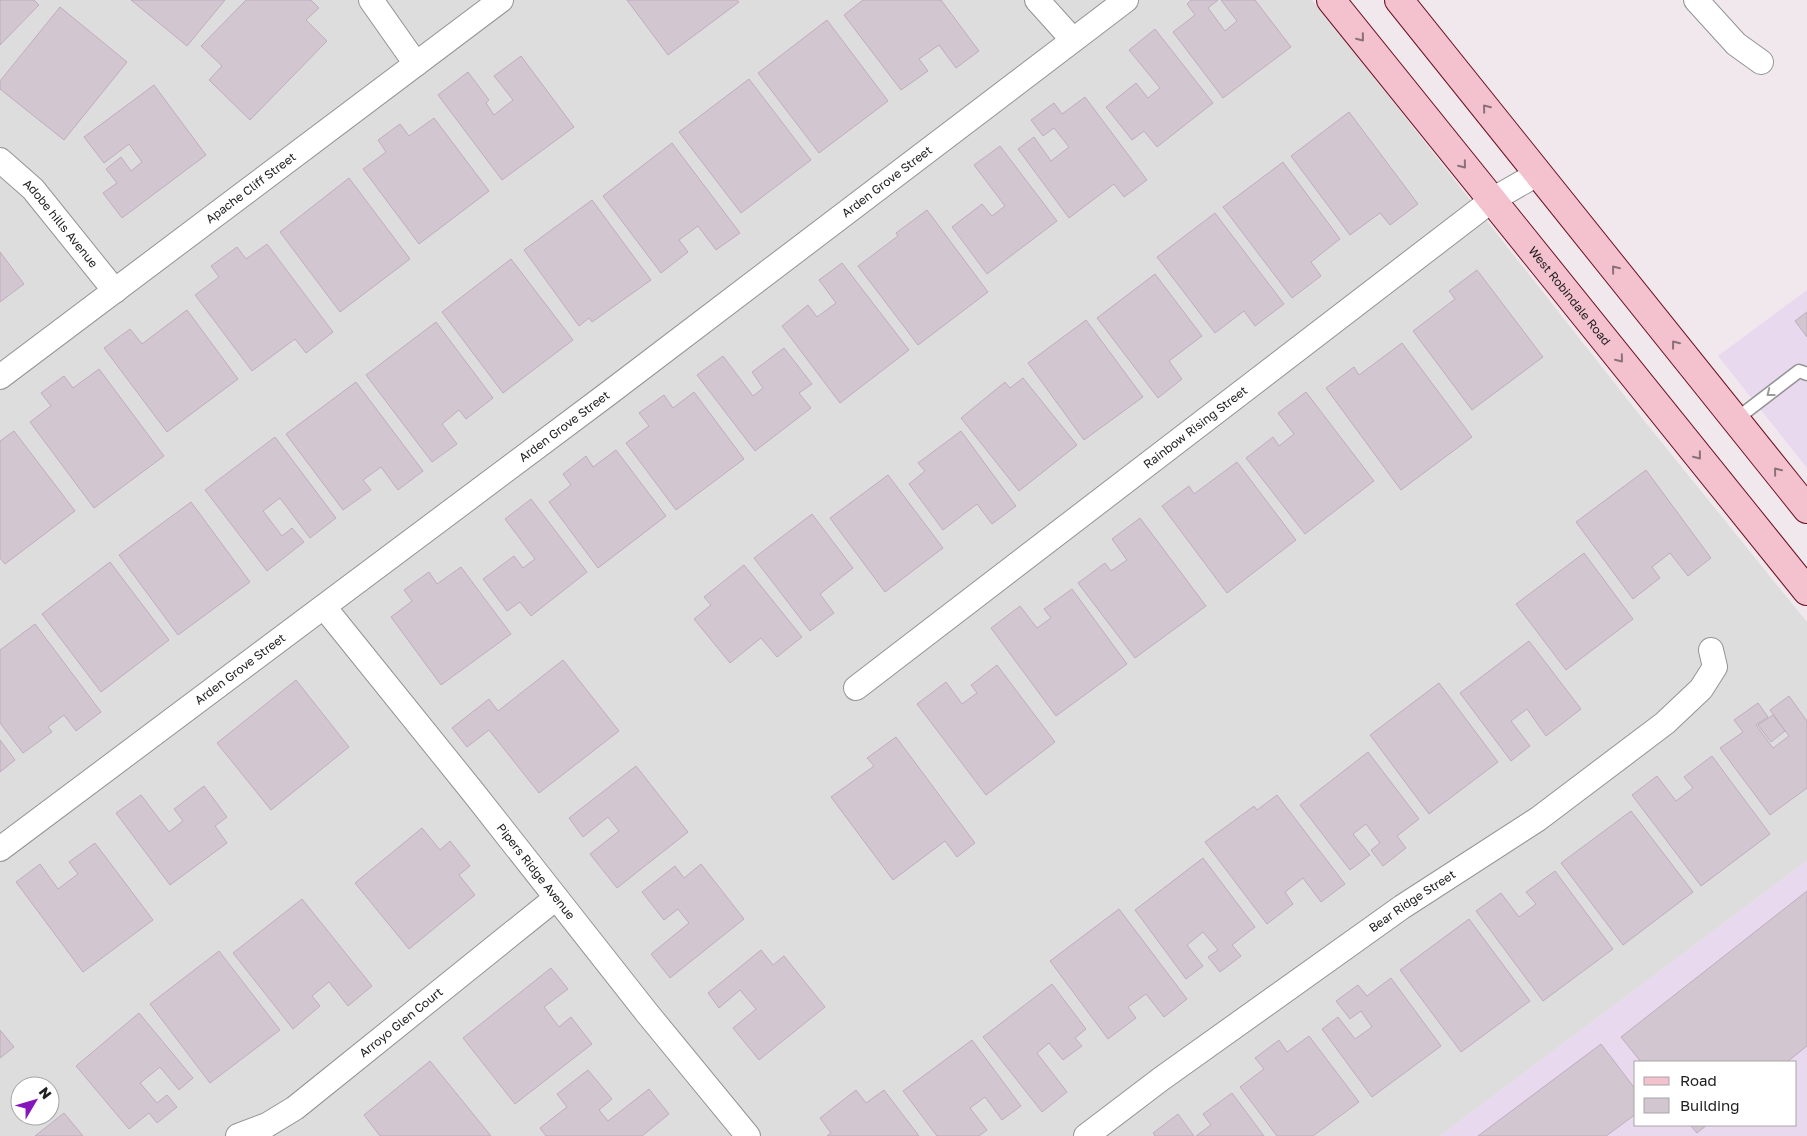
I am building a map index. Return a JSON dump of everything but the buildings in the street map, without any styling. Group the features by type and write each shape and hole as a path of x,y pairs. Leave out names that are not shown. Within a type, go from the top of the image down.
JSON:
{"main road":[{"name":"West Robindale Road","path":"1331,0 1803,583"},
{"path":"1399,0 1807,509"}],"street":[{"path":"371,0 416,64"},
{"name":"Apache Cliff Street","path":"0,377 501,0"},
{"path":"1037,0 1073,40"},
{"name":"Arden Grove Street","path":"0,849 609,393 1126,0"},
{"path":"1696,0 1736,44 1761,62"},
{"name":"Adobe hills Avenue","path":"0,160 33,189 115,291"},
{"name":"Rainbow Rising Street","path":"856,688 1492,200 1539,173"},
{"name":"Pipers Ridge Avenue","path":"324,607 653,1021 748,1136"},
{"name":"Bear Ridge Street","path":"1086,1136 1162,1079 1402,907 1538,819 1665,723 1701,689 1714,668 1711,650"},
{"name":"Arroyo Glen Court","path":"238,1136 267,1125 294,1108 556,898"}],"lane":[{"path":"1735,420 1799,371 1807,374"}],"shaded area":[{"path":"0,0 1312,0 1646,423 1807,622 1807,861 1440,1136 0,1136"},
{"path":"1807,290 1807,468 1718,356"},
{"path":"1807,861 1807,1136 1440,1136"}]}
